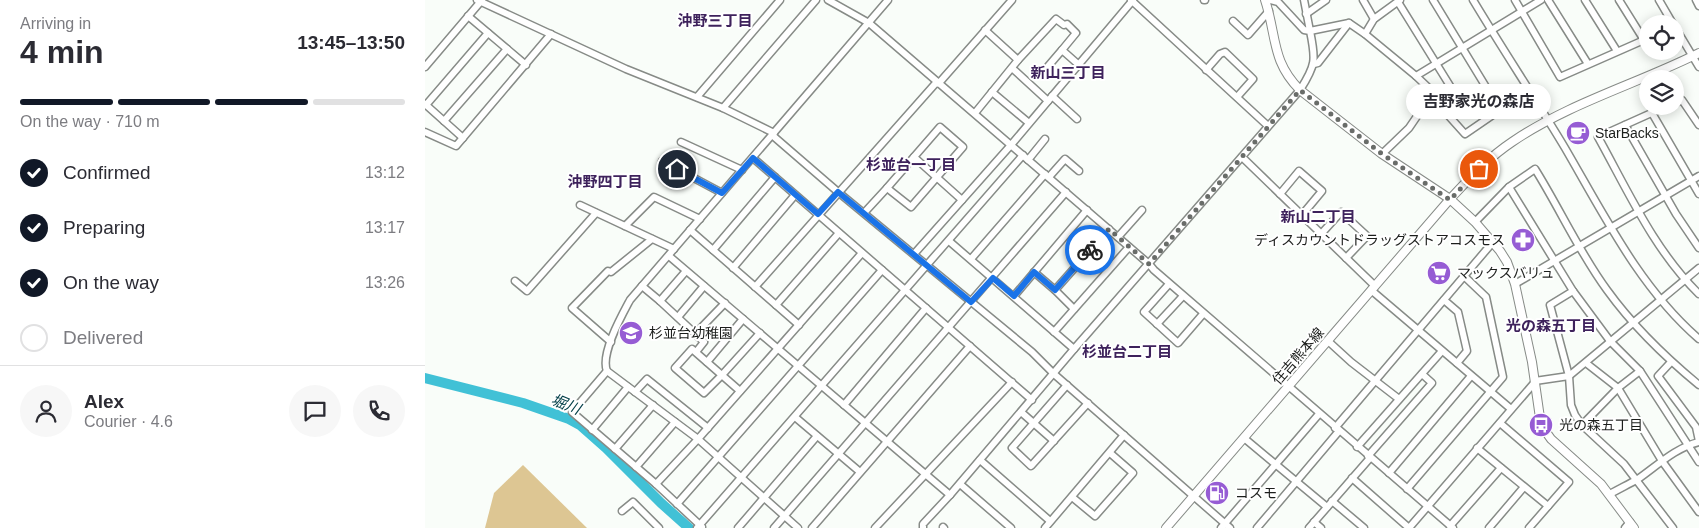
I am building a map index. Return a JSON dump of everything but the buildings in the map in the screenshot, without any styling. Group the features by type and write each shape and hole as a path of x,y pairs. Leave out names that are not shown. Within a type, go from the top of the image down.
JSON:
{"main road":[{"path":"1265,0 1269,11 1276,50 1281,66 1289,79 1300,90 1382,154 1450,200 1475,222 1493,242 1507,262 1515,284 1535,381 1541,425 1545,432 1610,494 1629,526"},
{"name":"住吉熊本線","path":"1166,528 1373,288 1479,169 1511,142 1548,121 1696,55"}],"street":[{"path":"425,67 480,0 626,69 723,108 773,134 838,192 1032,352 1054,374 1194,496 1225,526 1319,414"},
{"path":"697,98 780,0"},
{"path":"723,108 816,0"},
{"path":"828,0 869,23 1109,229 1203,314 1337,430 1452,527 1501,468"},
{"path":"798,528 698,439 607,371 605,361 619,319 630,300 888,0"},
{"path":"755,287 818,214 935,84 939,83 1011,0"},
{"path":"914,254 1011,144 1132,0 1268,126"},
{"path":"1270,0 1278,2 1304,30 1310,31 1349,23 1416,76 1435,94 1426,103 1409,128 1382,154"},
{"path":"923,528 923,524 1300,90 1312,71 1314,64 1314,51 1304,0"},
{"path":"1306,14 1327,0"},
{"path":"1363,0 1374,19"},
{"path":"1365,34 1374,19 1399,1 1460,102 1447,114 1465,134 1500,110 1433,0"},
{"path":"1473,0 1638,270 1660,301 1699,339"},
{"path":"1515,0 1560,77 1644,40 1619,0"},
{"path":"1416,76 1541,0"},
{"path":"1548,0 1587,64"},
{"path":"1585,0 1617,51"},
{"path":"1659,0 1668,15"},
{"path":"1696,0 1699,6"},
{"path":"1233,20 1248,35 1269,11"},
{"path":"468,16 525,65"},
{"path":"975,113 1018,60 1056,19 1064,25 1067,24 1076,33 1044,71"},
{"path":"1314,64 1318,63 1349,23"},
{"path":"985,30 1018,60"},
{"path":"463,138 425,105 488,33"},
{"path":"425,132 456,146 551,34"},
{"path":"1684,39 1696,55 1699,67"},
{"path":"444,121 507,49"},
{"path":"1062,50 1079,64"},
{"path":"1206,70 1220,54 1225,52 1253,79 1237,97"},
{"path":"1012,68 1077,119"},
{"path":"992,92 1029,123"},
{"path":"1684,103 1699,125"},
{"path":"1647,115 1598,137 1654,238 1685,280 1699,294"},
{"path":"1652,115 1699,194"},
{"path":"1625,125 1665,195 1699,248"},
{"path":"864,212 940,127 963,147 911,207 887,188"},
{"path":"607,371 572,412 656,484 700,527 905,290 1045,139"},
{"path":"681,142 742,170"},
{"path":"913,157 962,200"},
{"path":"753,158 1032,400"},
{"path":"1241,158 1302,215 1346,258 1373,288 1418,330 1511,409"},
{"path":"971,259 1065,159 1079,171"},
{"path":"662,161 722,193"},
{"path":"1475,222 1509,187 1535,169 1579,247 1607,290 1633,322 1671,362 1699,385"},
{"path":"1279,194 1299,171 1322,191 1302,215"},
{"path":"1515,284 1699,176"},
{"path":"713,250 775,177"},
{"path":"1509,187 1573,291 1611,341 1640,371 1699,462"},
{"path":"774,528 1066,192"},
{"path":"733,268 795,195"},
{"path":"625,226 654,197 700,220"},
{"path":"580,205 675,249"},
{"path":"1014,296 1087,210"},
{"path":"1118,237 1142,210"},
{"path":"515,280 527,290 596,212"},
{"path":"1321,234 1341,212 1367,236 1346,258"},
{"path":"1055,290 1109,229"},
{"path":"691,230 799,325"},
{"path":"776,305 839,233"},
{"path":"611,342 573,308 608,271 611,272 652,238"},
{"path":"949,241 1074,349"},
{"path":"1257,528 1297,482 1375,381 1493,242"},
{"path":"1053,332 1129,247"},
{"path":"656,484 708,428 862,253"},
{"path":"669,256 950,495"},
{"path":"1352,478 1409,528 1535,381 1569,376 1699,268"},
{"path":"677,504 882,270"},
{"path":"660,301 686,271"},
{"path":"1034,272 1074,309"},
{"path":"1407,489 1503,377 1486,297 1465,277"},
{"path":"1169,284 1144,312 1177,343 1203,314"},
{"path":"642,286 704,342 696,352"},
{"path":"678,317 704,286"},
{"path":"1573,291 1550,305 1569,376 1571,405 1575,415 1582,425 1624,464 1673,528"},
{"path":"1157,324 1183,296"},
{"path":"1444,300 1457,312 1467,351 1457,363"},
{"path":"696,333 725,303"},
{"path":"845,405 926,308"},
{"path":"707,362 743,319"},
{"path":"740,391 723,375 692,348 675,368 704,393 723,375 760,333"},
{"path":"1327,341 1399,399"},
{"path":"812,528 970,346"},
{"path":"1357,447 1442,351"},
{"path":"1610,494 1637,479 1687,445 1699,442 1695,427 1658,376 1671,362"},
{"path":"1586,363 1618,388 1662,461 1699,512"},
{"path":"1582,425 1618,388 1640,371"},
{"path":"1309,528 1432,383 1422,374"},
{"path":"1389,473 1471,376"},
{"path":"635,392 647,378 708,428"},
{"path":"875,528 1011,382"},
{"path":"1067,385 1012,448 1031,466 1088,404"},
{"path":"592,430 628,386"},
{"path":"615,449 653,405"},
{"path":"1021,412 1054,441"},
{"path":"795,417 860,472"},
{"path":"636,467 675,422"},
{"path":"1499,423 1569,482 1529,528"},
{"path":"1045,528 1124,435"},
{"path":"738,528 817,436"},
{"path":"1244,438 1327,507"},
{"path":"1477,448 1548,506"},
{"path":"1072,497 1095,516 1133,473 1110,453"},
{"path":"980,460 1051,521"},
{"path":"959,484 1011,528"},
{"path":"1489,528 1524,487"},
{"path":"1332,501 1364,528"},
{"path":"622,511 633,502 659,528"},
{"path":"1314,522 1321,528"}],"shaded area":[{"path":"523,465 587,528 485,528 494,493"}],"waterway":[{"name":"堀川","path":"425,378 523,403 569,419 580,425 689,528"}],"way so far":[{"path":"1090,250 1109,229 1149,264 1300,90 1401,168 1450,200 1479,169"}],"place":[{"name":"StarBacks","path":"1578,133"},
{"name":"吉野家光の森店","path":"1479,169"},
{"name":"ディスカウントドラッグストアコスモス","path":"1523,240"},
{"name":"マックスバリュ","path":"1439,273"},
{"name":"杉並台幼稚園","path":"631,333"},
{"name":"光の森五丁目","path":"1541,425"},
{"name":"コスモ","path":"1217,493"}],"district":[{"name":"沖野三丁目","path":"715,20"},
{"name":"新山三丁目","path":"1068,72"},
{"name":"杉並台一丁目","path":"911,164"},
{"name":"沖野四丁目","path":"605,181"},
{"name":"新山二丁目","path":"1318,216"},
{"name":"光の森五丁目","path":"1551,325"},
{"name":"杉並台二丁目","path":"1127,351"}],"route":[{"path":"677,169 722,193 753,158 818,214 838,192 971,302 993,278 1014,296 1034,272 1055,290 1090,250"}]}
